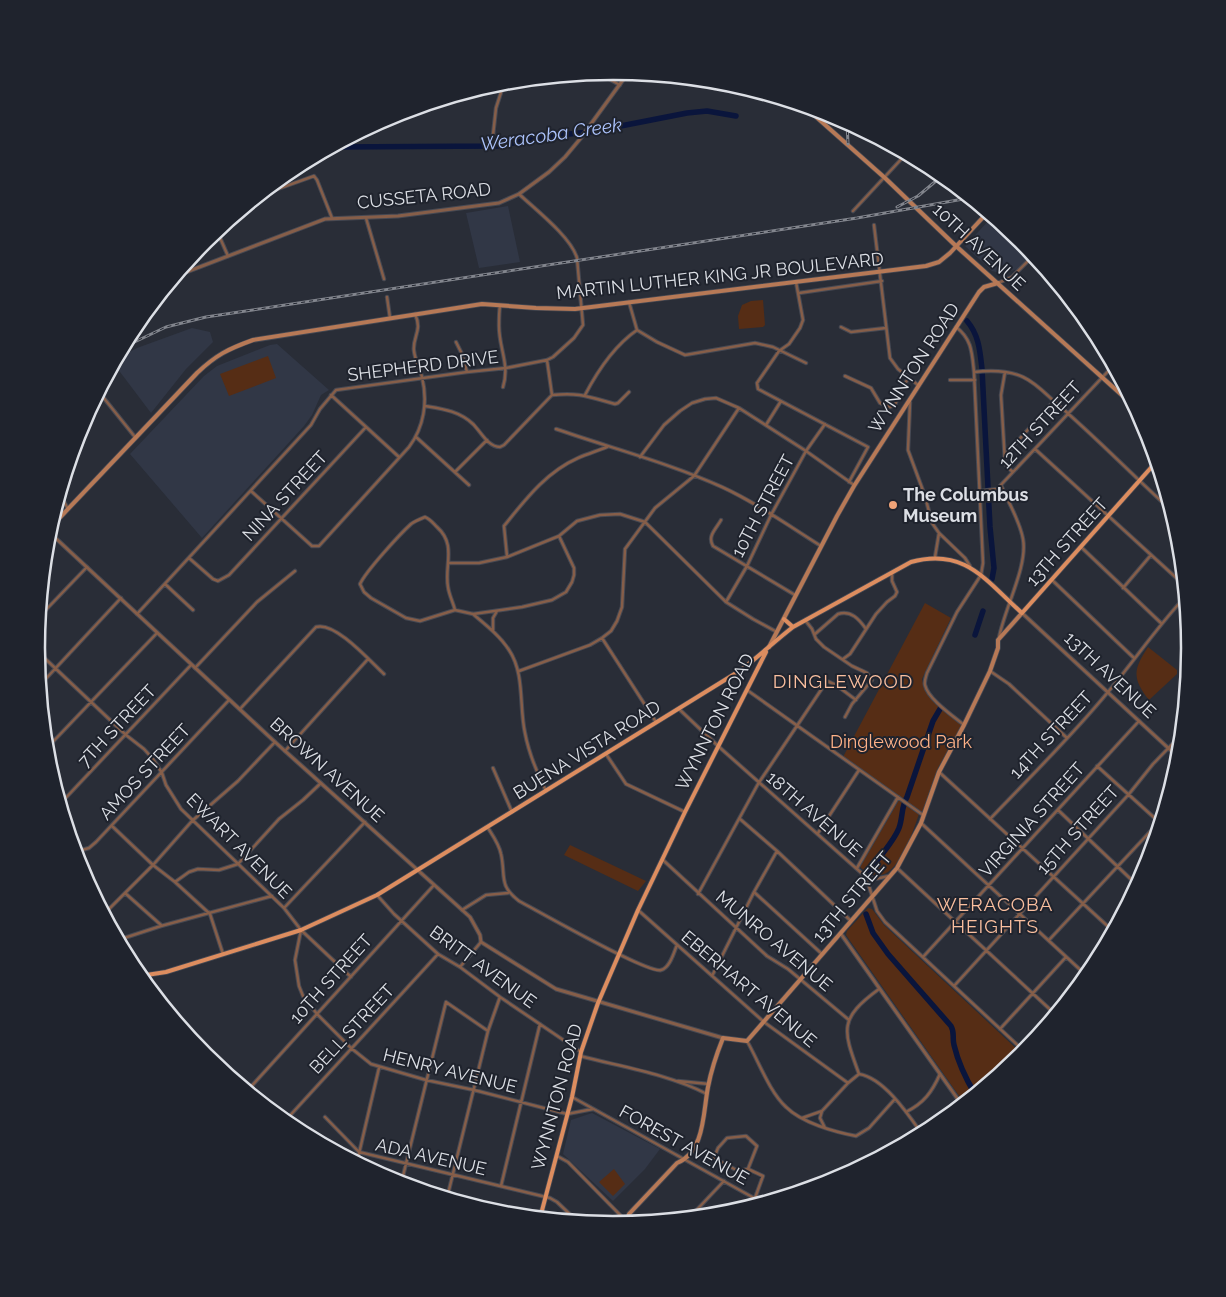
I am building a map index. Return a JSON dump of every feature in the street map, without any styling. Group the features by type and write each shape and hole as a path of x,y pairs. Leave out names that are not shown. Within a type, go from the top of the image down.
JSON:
{"main road":[{"name":"10TH AVENUE","path":"820,120 1120,393"},
{"path":"956,246 982,216"},
{"name":"MARTIN LUTHER KING JR BOULEVARD","path":"60,518 197,372 213,358 229,349 253,340 482,304 561,310 926,266 939,262 956,246"},
{"name":"WYNNTON ROAD","path":"541,1212 572,1097 581,1054 598,1003 638,910 685,812 795,595 854,486 979,292 984,287 998,283"},
{"name":"13TH STREET","path":"747,1041 897,868 920,823 939,772 990,671 998,648 998,640 1151,467"},
{"name":"BUENA VISTA ROAD","path":"148,975 166,972 301,930 377,895 741,670 793,627 911,562 927,557 935,557 949,559 970,566 1022,613"},
{"path":"784,619 793,627"},
{"path":"629,1216 677,1163 685,1160 697,1142 705,1112 709,1084 723,1038 747,1041"}],"street":[{"path":"611,80 620,85"},
{"name":"CUSSETA ROAD","path":"189,271 318,221 332,218 398,216 491,204 519,194 550,172 580,139 623,81"},
{"path":"493,135 496,108 501,91"},
{"path":"853,211 901,159"},
{"path":"281,188 314,176 332,218"},
{"name":"SHEPHERD DRIVE","path":"137,614 312,425 320,409 336,390 506,368 547,360 561,351 583,325 577,260 574,248 568,240 519,194"},
{"path":"366,218 384,280"},
{"path":"874,225 890,358 898,369 918,386"},
{"path":"220,238 228,256"},
{"path":"998,283 1012,277 1028,261"},
{"path":"798,293 882,281"},
{"path":"796,282 803,320 789,344 779,351 757,383 758,389 825,424"},
{"path":"387,297 390,318"},
{"path":"629,302 637,330 685,355 755,342 773,347 806,364"},
{"path":"501,304 499,328 506,368 503,387"},
{"path":"252,491 312,546 319,546 409,447 421,426 425,406 425,391 414,350 419,328 415,314"},
{"path":"841,327 851,332 886,328"},
{"path":"956,327 965,334 970,343 975,380 983,548 980,575 957,612 924,681 933,698 964,725"},
{"path":"585,395 598,371 608,358 637,330"},
{"path":"456,342 462,354 466,372"},
{"path":"547,360 552,395"},
{"path":"974,372 1005,371 1025,378 1068,413 1162,502"},
{"path":"1005,371 1001,395 1005,455 1007,467 1013,472"},
{"name":"12TH STREET","path":"981,491 997,489 1108,371"},
{"path":"845,376 870,388 880,403 890,408 895,405 901,388 909,378"},
{"path":"950,380 975,380"},
{"path":"425,406 461,414 474,424 486,440 494,446 500,447 552,395 569,393 585,395 615,404 629,392"},
{"path":"331,395 399,457"},
{"path":"104,398 135,437"},
{"path":"640,457 664,425 692,403 716,398 739,408 766,425 854,486"},
{"path":"910,398 908,450 925,496 932,523 939,533 965,558 970,566"},
{"path":"766,425 781,401"},
{"path":"1005,455 1054,402"},
{"path":"518,671 564,655 602,638 611,631 622,607 625,549 655,508 694,476 739,408"},
{"name":"WYNNTON ROAD","path":"825,424 868,447 849,482"},
{"name":"10TH STREET","path":"726,602 747,566 806,451 825,424"},
{"name":"NINA STREET","path":"189,558 213,579 218,581 229,575 366,427"},
{"path":"556,429 694,476 736,494 821,546"},
{"path":"416,437 469,485"},
{"path":"454,472 486,440"},
{"path":"507,556 504,526 540,484 562,466 578,457 608,447"},
{"path":"1035,449 1176,578"},
{"path":"998,640 1023,555 1023,538 1001,485"},
{"path":"64,501 68,509"},
{"path":"449,563 479,563 507,556 559,536 577,521 600,515 620,514 645,522 726,602 777,632"},
{"path":"455,610 448,588 448,545 442,531 429,519 425,518 414,522 366,574 360,584 364,592 371,598 406,618 420,621 455,610 473,614 522,607 552,600 566,592 572,582 574,568 559,536"},
{"path":"721,520 711,536 713,546 795,595"},
{"path":"935,557 939,533"},
{"name":"BROWN AVENUE","path":"56,538 229,700 470,917 480,935 481,942"},
{"path":"1081,547 1161,623"},
{"path":"1123,588 1151,555"},
{"path":"46,610 87,567"},
{"path":"195,668 257,602 296,571"},
{"path":"843,659 850,654 876,614 895,596 897,592 892,581 892,573"},
{"path":"1052,580 1134,658"},
{"path":"165,583 193,610"},
{"path":"46,679 121,598"},
{"name":"14TH STREET","path":"990,819 1108,692 1161,623 1179,603"},
{"path":"493,631 494,618 498,610"},
{"path":"815,634 838,614 842,613 855,616 866,629"},
{"name":"13TH AVENUE","path":"1022,613 1171,751"},
{"path":"473,614 493,631 510,651 518,671 525,734 534,768 546,792"},
{"path":"805,620 815,634 816,639 824,647 852,666 867,673 872,680 845,716"},
{"path":"240,709 316,626 322,625 336,631 384,674"},
{"path":"53,742 157,633"},
{"path":"602,638 656,722"},
{"name":"EWART AVENUE","path":"45,659 153,758 181,809 272,896 301,930 351,977"},
{"path":"285,751 368,659"},
{"name":"7TH STREET","path":"65,799 191,665"},
{"path":"990,671 1008,684 1067,738"},
{"path":"698,894 759,783 827,681 836,685 856,700"},
{"path":"747,690 923,816"},
{"name":"AMOS STREET","path":"82,850 89,848 112,826 229,700"},
{"name":"18TH AVENUE","path":"679,709 759,783 866,876 877,911 885,922 1019,1046"},
{"name":"VIRGINIA STREET","path":"923,957 1139,721"},
{"path":"109,909 153,865 192,821 238,780 275,742"},
{"name":"15TH STREET","path":"954,986 1173,743"},
{"path":"606,754 626,784 685,812"},
{"path":"1097,766 1155,818"},
{"path":"493,768 512,812"},
{"path":"818,833 859,770"},
{"path":"939,772 1108,927"},
{"path":"175,882 189,872 198,869 219,870 238,864 279,819 322,782"},
{"path":"857,868 898,797"},
{"path":"1058,810 1132,880"},
{"path":"740,819 852,922"},
{"path":"284,908 364,822"},
{"path":"920,823 1081,970"},
{"path":"112,826 153,865 210,914 223,955"},
{"path":"488,828 501,852 504,882 508,893 519,901 618,954 660,971 667,967 677,945"},
{"path":"1049,940 1151,832"},
{"path":"712,976 777,851"},
{"name":"MUNRO AVENUE","path":"663,860 767,956 801,979 849,1020"},
{"path":"897,868 1051,1010"},
{"path":"866,876 875,879 890,876"},
{"name":"10TH STREET","path":"251,1086 434,886"},
{"path":"754,892 822,954"},
{"path":"124,893 161,926"},
{"path":"462,910 486,895 508,893"},
{"name":"BRITT AVENUE","path":"377,895 382,902 438,954 460,967 581,1054"},
{"path":"125,938 272,896"},
{"name":"EBERHART AVENUE","path":"638,910 764,1022 848,1083"},
{"name":"HENRY AVENUE","path":"301,930 295,960 299,986 317,1014 366,1061 379,1068 567,1114"},
{"path":"841,934 958,1100"},
{"path":"460,967 481,942 549,986 564,992 723,1038"},
{"name":"BELL STREET","path":"290,1116 438,954"},
{"path":"1000,1029 1066,957"},
{"path":"859,1074 847,1041 849,1020 857,1006 880,988"},
{"path":"449,1192 488,1031 500,997"},
{"path":"403,1176 446,1002 488,1031"},
{"path":"501,1186 540,1024"},
{"path":"747,1041 777,1097 791,1112 826,1129 856,1136 862,1133 894,1100"},
{"path":"581,1054 674,1080 707,1094"},
{"path":"358,1156 379,1068"},
{"path":"826,1129 820,1118 822,1111 859,1074"},
{"path":"859,1074 870,1077 887,1090 918,1128"},
{"path":"906,1112 915,1108 928,1097 940,1074"},
{"path":"674,1080 709,1084"},
{"name":"FOREST AVENUE","path":"572,1097 755,1198"},
{"name":"FOREST AVENUE","path":"567,1114 592,1109"},
{"path":"802,1118 822,1111"},
{"name":"ADA AVENUE","path":"325,1117 359,1152 545,1197 557,1202 570,1215"},
{"path":"748,1168 757,1146 746,1136 727,1138 718,1148 714,1158 738,1171 748,1168 763,1176 755,1198"},
{"path":"556,1155 568,1162 621,1216"},
{"path":"696,1211 724,1181"}],"shaded area":[{"path":"508,206 520,262 479,268 466,213"},
{"path":"988,221 1027,260 1019,269 1000,273 992,271 965,246"},
{"path":"192,328 210,332 213,342 186,369 151,413 118,370 128,353"},
{"path":"277,344 329,390 321,395 312,415 304,426 202,538 130,454 204,376 217,366"},
{"path":"592,1113 660,1149 645,1169 613,1201 563,1154 571,1120"}],"green space":[{"path":"763,300 765,325 763,327 739,329 738,316 742,305 751,301"},
{"path":"268,356 276,378 229,396 220,374"},
{"name":"Dinglewood Park","path":"925,603 951,618 922,679 924,686 929,696 962,726 938,768 922,813 843,757"},
{"path":"1148,647 1177,670 1177,674 1149,700 1137,680 1136,674 1139,662"},
{"name":"Dinglewood Park","path":"899,800 919,814 911,836 891,870 882,875 871,875 860,867"},
{"path":"570,845 646,881 638,891 564,855"},
{"path":"868,908 872,909 884,925 1016,1049 988,1076 960,1098 846,935 847,931"},
{"path":"614,1169 625,1184 613,1196 599,1182"}],"waterway":[{"name":"Weracoba Creek","path":"347,147 498,146 549,136 590,132 687,113 707,111 736,116"},
{"name":"Weracoba Creek","path":"967,321 974,332 980,350 982,369 990,527 994,568 992,579"},
{"name":"Weracoba Creek","path":"975,635 983,611"},
{"name":"Weracoba Creek","path":"869,871 890,845 899,828 904,805 933,721 940,709"},
{"name":"Weracoba Creek","path":"866,914 873,933 888,954 951,1026 958,1058 972,1089"}],"railway":[{"path":"847,132 848,144"},
{"path":"897,207 918,196 936,181"},
{"path":"136,342 166,327 206,317 857,218 961,199"}],"place":[{"name":"The Columbus Museum","path":"893,505"}],"district":[{"name":"DINGLEWOOD","path":"843,681"},
{"name":"WERACOBA HEIGHTS","path":"995,915"}]}
